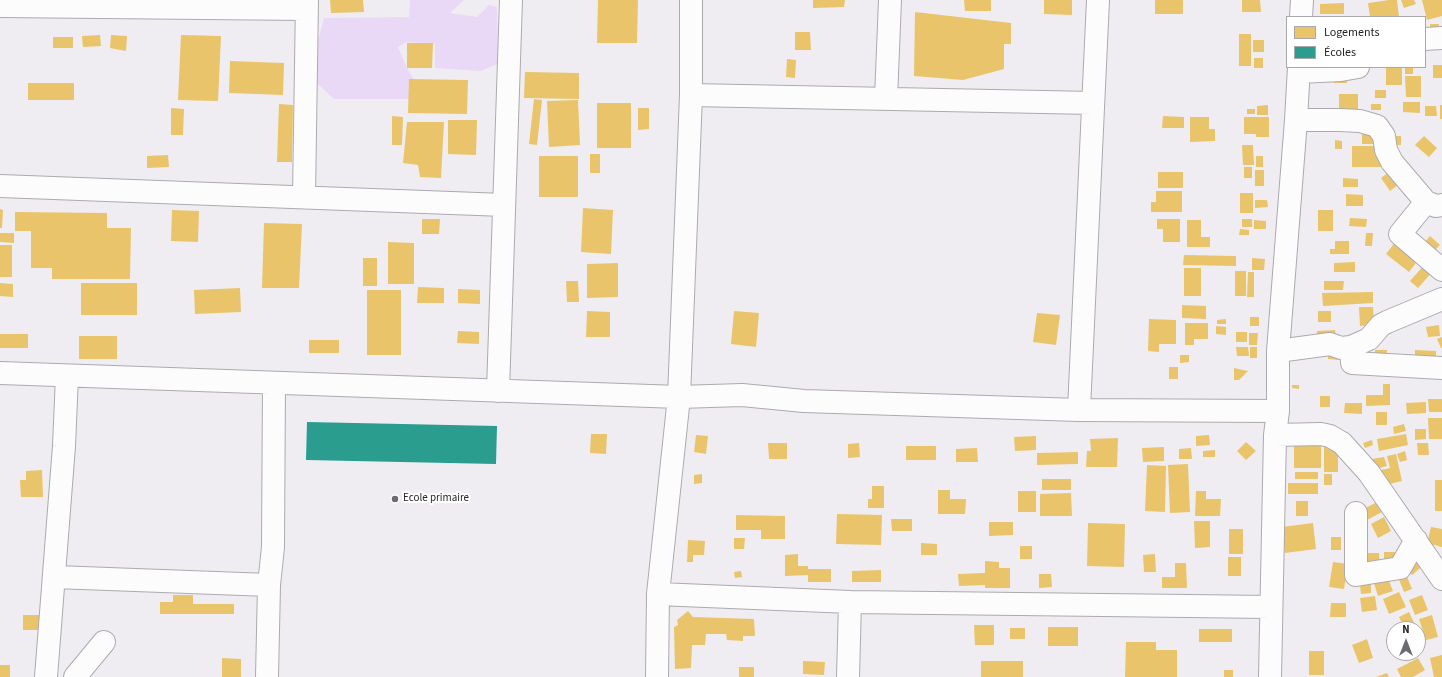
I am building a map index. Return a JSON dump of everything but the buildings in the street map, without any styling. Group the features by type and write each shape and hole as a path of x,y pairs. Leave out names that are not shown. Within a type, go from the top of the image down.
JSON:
{"street":[{"path":"498,391 511,0"},
{"path":"657,677 658,594 679,398 691,95 691,0"},
{"path":"886,99 890,0"},
{"path":"1079,410 1098,0"},
{"path":"1301,16 1302,0"},
{"path":"0,6 98,3 307,4 304,197"},
{"path":"1426,39 1442,38"},
{"path":"1270,677 1275,435 1278,411 1278,351 1299,70 1341,70 1352,68"},
{"path":"691,95 1093,103"},
{"path":"1296,120 1340,120 1364,122 1377,126 1384,136 1386,150 1392,162 1434,204 1400,234 1442,270"},
{"path":"0,186 504,205"},
{"path":"1278,351 1330,344 1341,348 1351,347 1369,339 1381,325 1442,298"},
{"path":"1351,347 1352,363 1442,368"},
{"path":"0,373 679,398 742,395 804,401 1079,410 1278,411"},
{"path":"46,677 55,577 67,376"},
{"path":"266,677 269,585 272,547 274,383"},
{"path":"1275,435 1321,434 1330,436 1342,443 1369,473 1442,579"},
{"path":"1356,513 1356,575 1400,568 1416,540"},
{"path":"55,577 269,585"},
{"path":"658,594 850,602 1271,607"},
{"path":"848,677 850,602"},
{"path":"75,677 104,642"}],"shaded area":[{"path":"410,0 464,0 450,13 477,17 489,5 497,7 498,64 480,71 435,68 435,44 407,42 398,47 414,80 453,99 334,99 309,76 324,18 409,17"}],"place":[{"name":"Ecole primaire","path":"395,499"}]}
